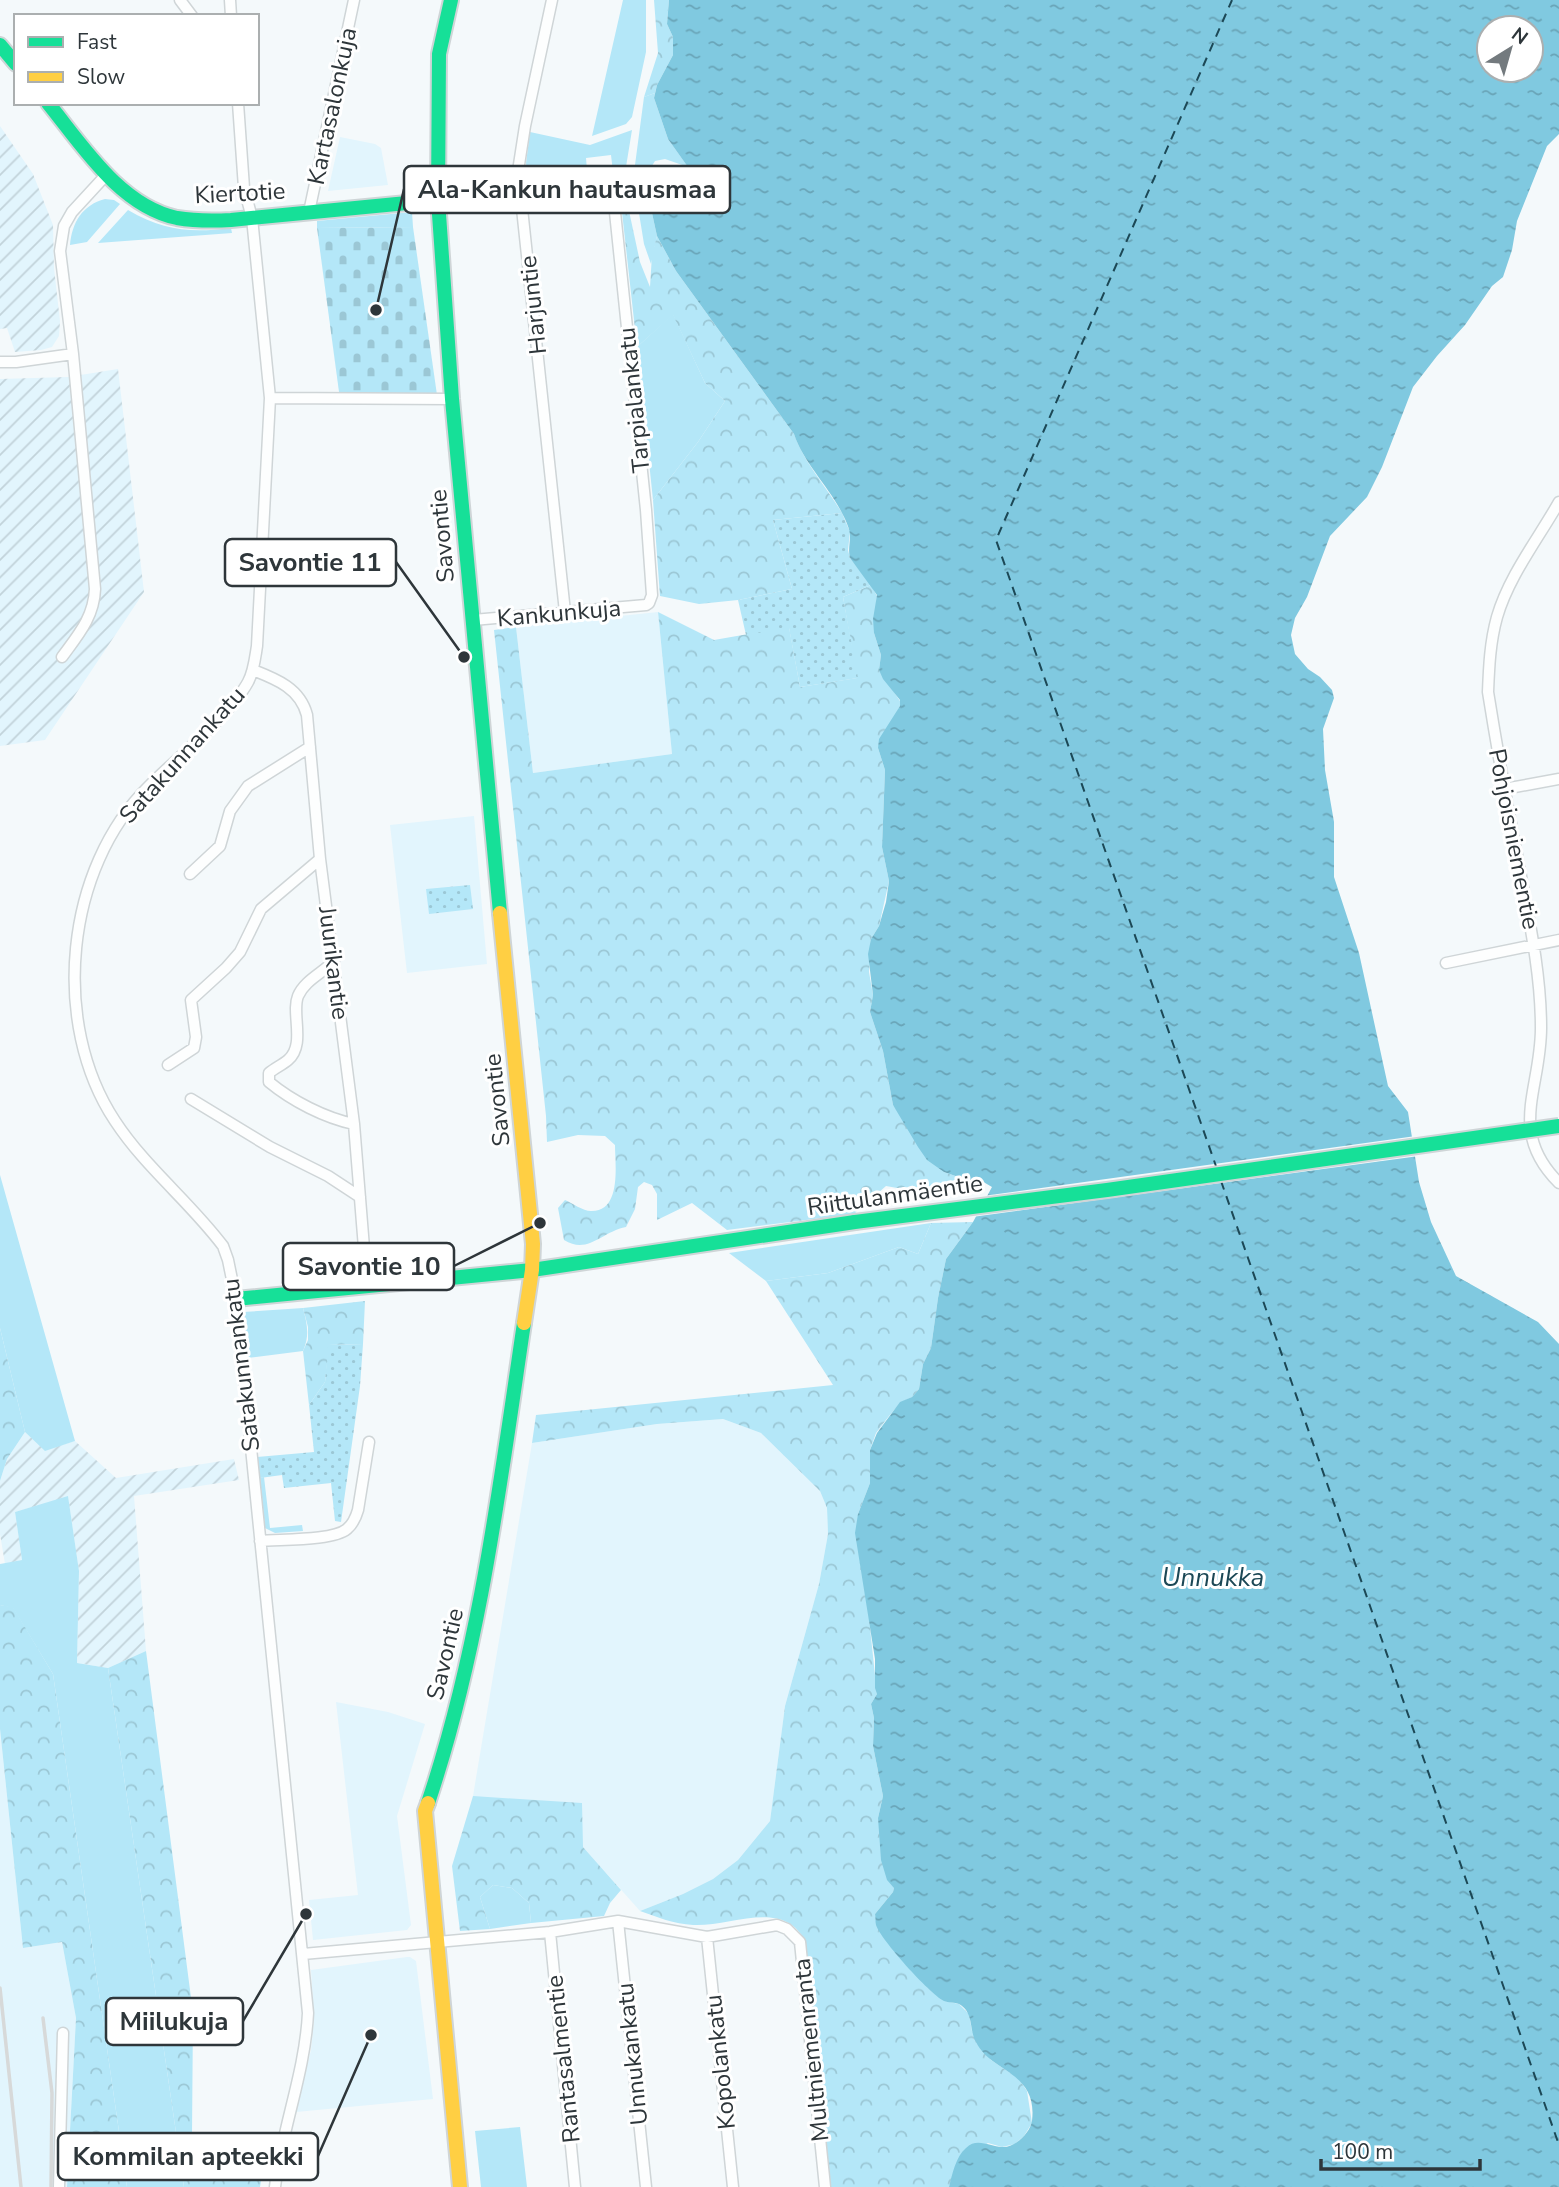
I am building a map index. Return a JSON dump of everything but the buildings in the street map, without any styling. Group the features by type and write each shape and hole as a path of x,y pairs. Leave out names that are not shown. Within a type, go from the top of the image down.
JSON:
{"street":[{"name":"Kartasalonkuja","path":"309,212 354,0"},
{"name":"Savontie","path":"451,0 439,54 438,200 452,399 488,799 533,1244 532,1269 504,1460 477,1621 447,1743 425,1811 460,2187"},
{"name":"Harjuntie","path":"552,0 520,150 518,171 565,612"},
{"path":"0,45 14,62"},
{"name":"Kiertotie","path":"50,105 107,174 132,197 173,217 197,221 252,218 438,200"},
{"name":"Satakunnankatu","path":"238,105 244,188 252,218 270,398 257,646 253,670 236,699 141,793 110,839 98,862 80,915 74,969 76,1007 83,1045 96,1087 114,1120 137,1152 222,1246 228,1260 236,1299 308,2014 298,2081 275,2187"},
{"path":"62,657 89,621 95,604 95,589 73,354 60,251 61,237 76,206 107,174"},
{"name":"Tarpialankatu","path":"521,193 606,186 610,187 613,193 646,510 652,595 646,605"},
{"path":"438,200 521,193"},
{"path":"0,362 73,354"},
{"path":"270,398 452,399"},
{"name":"Pohjoisniementie","path":"1559,502 1515,577 1498,615 1489,652 1488,692 1534,944 1541,1026 1530,1133 1536,1155 1559,1182"},
{"name":"Kankunkuja","path":"473,620 646,605"},
{"name":"Juurikantie","path":"253,670 276,679 300,697 307,715 320,859 354,1124 367,1285"},
{"path":"190,874 220,846 230,811 248,786 310,747"},
{"path":"1504,789 1559,779"},
{"path":"167,1065 194,1048 196,1037 191,1000 240,952 261,909 320,859"},
{"path":"1446,963 1559,940"},
{"path":"334,961 304,985 296,999 298,1023 295,1052 270,1073 269,1082 301,1103 354,1124"},
{"path":"191,1099 270,1147 328,1176 360,1197"},
{"name":"Riittulanmäentie","path":"236,1299 532,1269 1559,1126"},
{"path":"260,1541 329,1535 347,1529 356,1517 369,1442"},
{"path":"303,1954 550,1932 618,1921 708,1937"},
{"name":"Unnukankatu","path":"618,1921 646,2187"},
{"name":"Multniemenranta","path":"708,1937 777,1925 787,1928 800,1942 825,2187"},
{"name":"Rantasalmentie","path":"550,1932 575,2187"},
{"name":"Kopolankatu","path":"708,1937 733,2187"},
{"path":"59,2187 63,2033"}],"shaded area":[{"path":"0,126 33,174 53,225 59,336 52,347 41,350 15,352 7,328 0,329"},
{"path":"340,137 375,144 381,148 388,185 328,191"},
{"path":"118,369 144,592 45,740 0,746 0,379 68,377"},
{"path":"658,612 672,754 533,773 516,627"},
{"path":"474,816 487,964 407,973 390,825"},
{"path":"723,1419 761,1433 820,1491 827,1508 828,1534 819,1584 785,1706 770,1821 738,1860 713,1879 640,1911 583,1847 473,1796 532,1443 657,1424"},
{"path":"25,1432 45,1450 75,1441 116,1478 234,1459 239,1480 134,1496 146,1651 108,1668 77,1663 79,1571 68,1497 15,1512 22,1560 5,1564 0,1534 0,1481 7,1459"},
{"path":"336,1702 388,1712 425,1724 397,1816 411,1925 407,1930 313,1940 309,1900 358,1895"},
{"path":"0,1729 23,1948 62,1942 76,2018 67,2187 0,2187"},
{"path":"410,1957 416,1961 433,2099 296,2112 311,2050 314,2021 311,1970"}],"green space":[{"path":"623,0 646,0 646,52 632,117 626,124 592,136"},
{"path":"654,0 669,0 667,24 673,37 673,55 655,93 644,97 658,53"},
{"path":"655,93 654,98 668,139 688,167 665,159 655,161 648,172 633,180 644,97"},
{"path":"632,130 622,179 614,180 611,155 586,158 588,182 528,185 526,163 530,132 590,145"},
{"path":"659,181 694,183 663,200 652,213 638,207 644,190"},
{"path":"622,194 626,197 640,262 650,287 652,255 657,236 676,271 794,434 809,465 842,513 773,520 792,589 738,600 699,604 660,596 653,500 698,442 725,401 705,383 673,315 637,347"},
{"path":"105,199 120,204 87,242 70,245 73,229 84,210"},
{"path":"638,207 652,213 657,236 651,264 644,244"},
{"path":"128,210 178,229 231,228 232,233 98,243"},
{"path":"412,212 413,227 317,228 317,221"},
{"path":"413,227 437,395 339,392 317,228"},
{"path":"673,314 705,383 725,401 698,442 653,500 637,347"},
{"path":"842,513 850,532 850,558 871,585 843,597 858,678 800,687 789,628 746,635 738,600 792,589 773,520"},
{"path":"871,585 877,596 874,633 881,655 879,670 900,701 900,706 878,748 885,770 882,847 889,881 879,926 871,939 869,972 873,995 870,1012 883,1051 893,1105 944,1172 967,1180 925,1193 886,1186 854,1214 727,1230 692,1203 657,1220 657,1194 652,1185 644,1182 638,1187 635,1209 626,1227 588,1244 573,1244 564,1240 558,1208 565,1200 591,1211 608,1204 615,1186 615,1145 605,1136 578,1135 547,1142 494,630 516,627 533,773 672,754 658,612 714,640 789,627 800,687 857,678 843,597"},
{"path":"470,885 473,909 429,914 426,889"},
{"path":"0,1175 75,1441 45,1451 25,1432 0,1328"},
{"path":"973,1222 946,1259 931,1348 923,1364 919,1389 912,1397 900,1403 876,1433 870,1450 870,1483 858,1514 877,1694 871,1704 874,1718 873,1746 883,1796 878,1818 894,1888 875,1914 891,1947 930,1990 945,2001 959,2004 969,2014 972,2031 991,2060 1019,2079 1027,2091 1032,2123 1015,2144 1002,2147 988,2143 958,2161 949,2187 830,2187 806,1943 797,1929 785,1921 771,1918 693,1925 672,1922 640,1911 713,1879 738,1860 770,1821 785,1706 819,1584 828,1534 827,1508 820,1491 761,1433 723,1419 657,1424 532,1443 536,1415 833,1385 766,1281 828,1273 899,1247 918,1254 931,1223"},
{"path":"931,1223 918,1254 899,1247 828,1273 766,1281 729,1253"},
{"path":"365,1301 363,1344 329,1345 325,1382 309,1405 303,1351 308,1340 308,1327 303,1308"},
{"path":"303,1308 307,1335 303,1351 247,1358 243,1312"},
{"path":"0,1328 25,1432 7,1459 0,1481"},
{"path":"363,1344 360,1386 341,1522 335,1521 331,1483 284,1488 282,1475 260,1478 257,1457 314,1452 309,1405 325,1382 328,1345"},
{"path":"264,1477 270,1528 302,1525 303,1531 275,1533 265,1528 260,1478"},
{"path":"68,1496 79,1571 77,1663 108,1668 184,2187 127,2187 53,1674 13,1608 0,1605 0,1564 22,1560 15,1512"},
{"path":"0,1605 13,1607 53,1674 127,2187 67,2187 76,2018 62,1942 23,1948 0,1729"},
{"path":"146,1651 193,2013 192,2135 265,2155 260,2187 184,2187 108,1668"},
{"path":"473,1796 582,1803 583,1847 621,1890 604,1916 531,1923 529,1903 512,1888 493,1885 480,1897 490,1929 460,1931 452,1866"},
{"path":"493,1885 512,1888 529,1903 531,1923 490,1929 480,1897"},
{"path":"520,2127 527,2187 481,2187 475,2131"}],"water":[{"name":"Unnukka","path":"669,0 1559,0 1559,134 1547,146 1517,221 1512,250 1503,277 1492,286 1465,325 1413,387 1382,467 1367,497 1330,536 1307,597 1295,618 1291,635 1295,654 1332,690 1334,698 1323,729 1325,770 1334,822 1334,877 1359,953 1388,1086 1408,1112 1419,1182 1431,1222 1456,1276 1538,1322 1559,1344 1559,2187 949,2187 957,2161 970,2145 979,2143 1007,2147 1021,2139 1031,2126 1032,2105 1021,2082 983,2052 976,2042 964,2007 944,2001 928,1988 896,1954 876,1925 875,1914 894,1888 887,1880 881,1860 878,1818 883,1796 873,1746 874,1718 871,1704 877,1694 875,1659 855,1533 858,1514 870,1483 870,1450 877,1433 900,1402 912,1397 919,1389 923,1364 931,1348 946,1259 973,1222 992,1187 980,1180 967,1180 944,1172 927,1160 893,1105 883,1051 870,1012 873,995 868,954 886,902 889,881 882,847 885,770 878,748 879,739 900,706 900,700 879,670 881,655 873,619 877,595 850,558 850,533 843,515 804,455 794,434 676,271 657,236 652,213 655,208 667,195 691,185 695,177 668,139 654,98 657,85 673,55 673,37 667,24"}],"pier":[{"path":"1416,1136 1419,1156 972,1217 983,1196"}],"ferry route":[{"path":"1217,1169 996,540 1232,0"},
{"path":"1221,1181 1559,2145"}],"railway":[{"path":"0,1988 21,2187"},
{"path":"43,2018 52,2093 51,2187"}],"traffic: fast":[{"path":"451,0 439,54 438,200 452,399 500,913"},
{"path":"0,45 14,62"},
{"path":"50,105 89,155 120,187 156,211 177,218 231,220 438,200"},
{"path":"855,1222 1107,1190 1559,1126"},
{"path":"236,1299 532,1270 855,1222"},
{"path":"428,1803 462,1685 475,1625 497,1505 524,1323"}],"traffic: slow":[{"path":"500,913 533,1244 524,1323"},
{"path":"428,1803 425,1811 460,2187"}],"place":[{"name":"Ala-Kankun hautausmaa","path":"376,310"},
{"name":"Savontie 11","path":"464,657"},
{"name":"Savontie 10","path":"540,1223"},
{"name":"Miilukuja","path":"306,1914"},
{"name":"Kommilan apteekki","path":"371,2035"}]}
